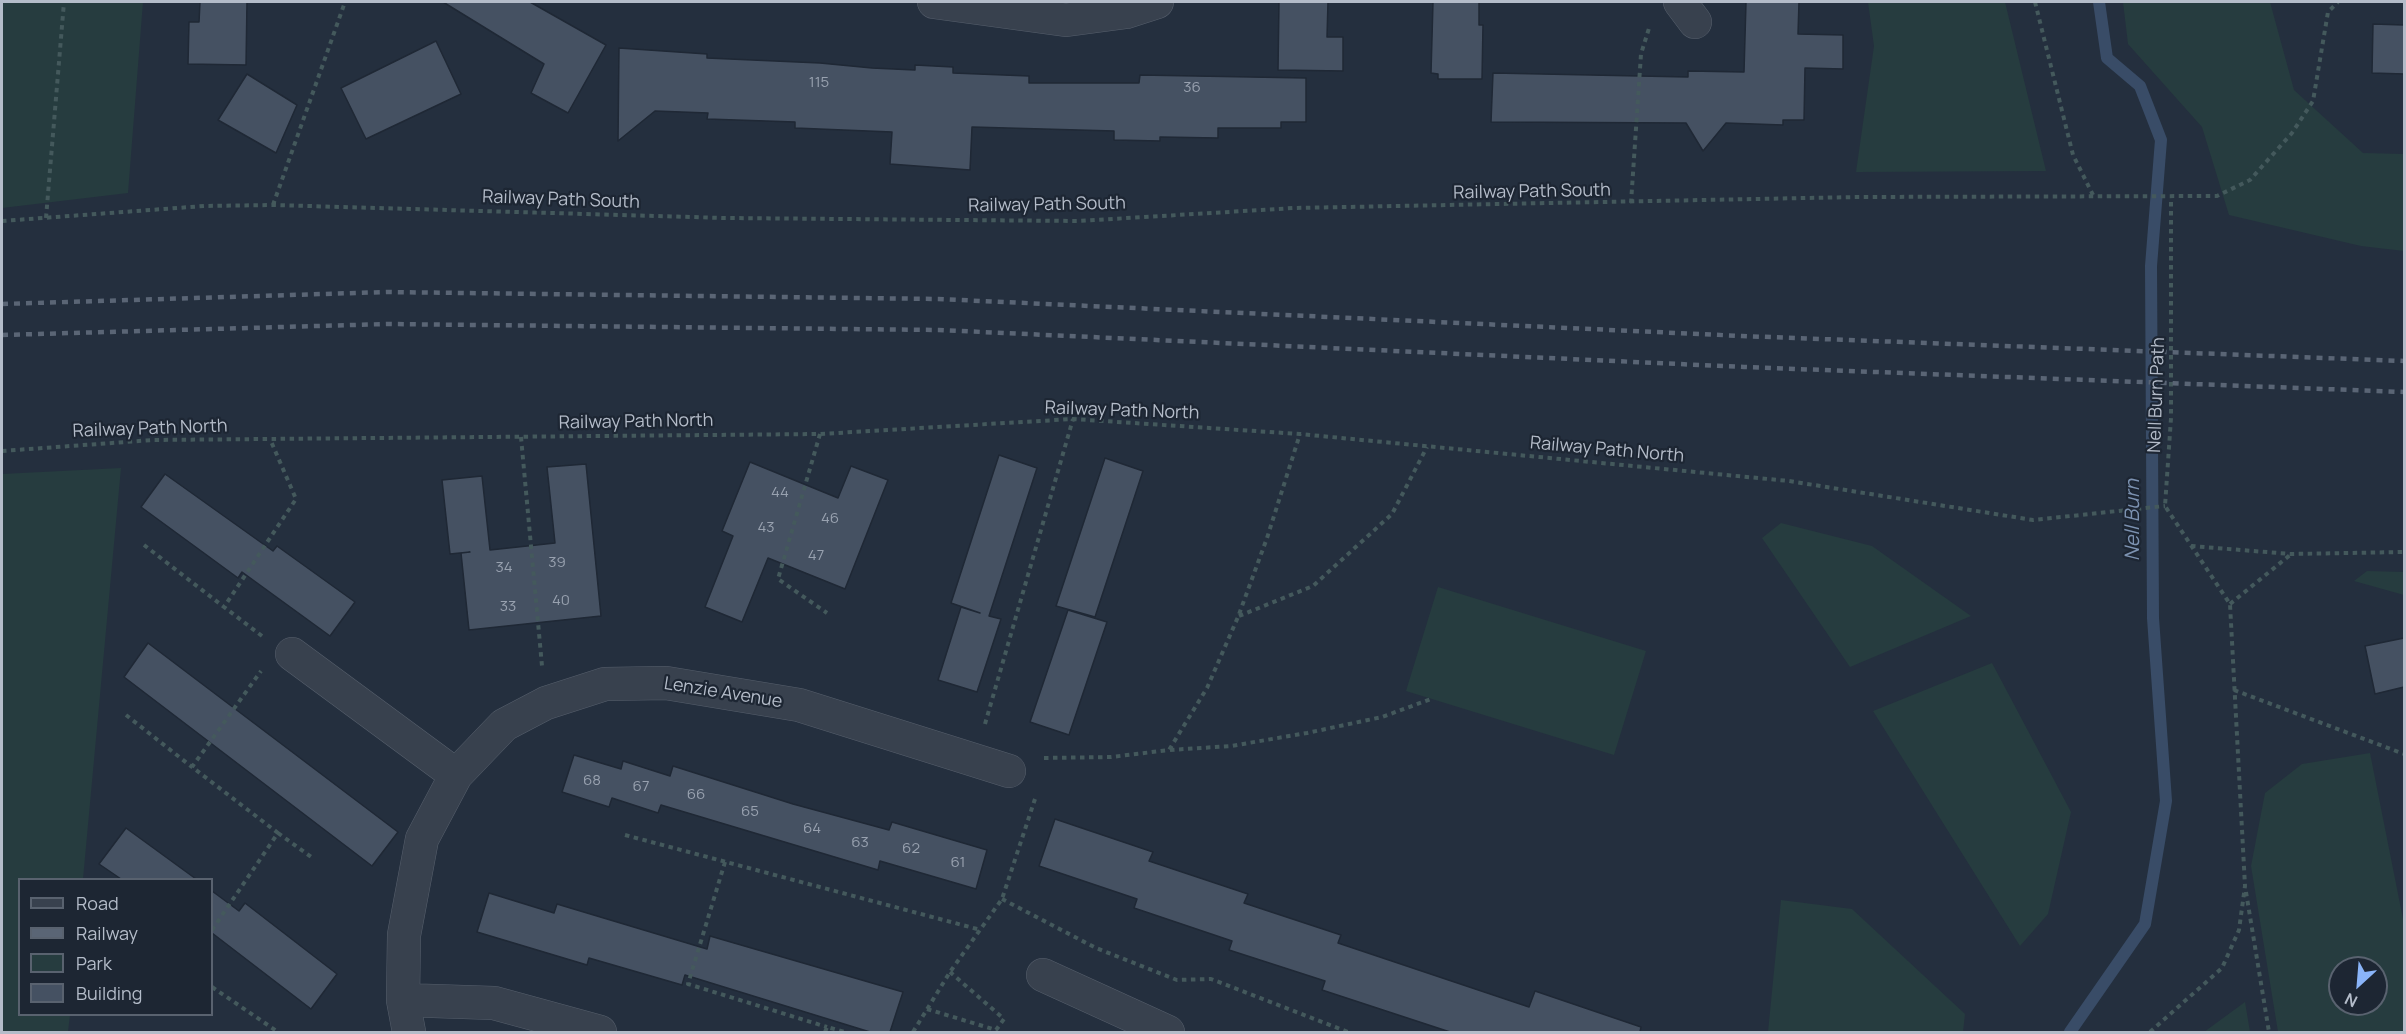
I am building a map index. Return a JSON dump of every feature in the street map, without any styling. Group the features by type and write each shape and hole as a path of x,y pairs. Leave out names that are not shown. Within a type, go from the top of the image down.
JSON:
{"street":[{"path":"934,2 1066,20 1126,12 1157,2"},
{"path":"275,654 456,775"},
{"name":"Lenzie Avenue","path":"409,1032 404,1000 404,935 422,839 456,775 504,725 546,703 605,684 666,683 799,705 1009,771"},
{"path":"1042,975 1168,1032"},
{"path":"404,1000 494,1004 600,1032"}],"path":[{"path":"46,218 64,2"},
{"path":"273,205 345,2"},
{"path":"2035,2 2073,155 2092,195 2171,198 2217,196 2250,180 2292,133 2313,101 2328,12 2338,2"},
{"path":"1631,203 1641,54 1651,22"},
{"name":"Railway Path South","path":"2,221 204,206 273,205 725,218 1078,221 1294,208 2092,195"},
{"name":"Nell Burn Path","path":"2165,506 2172,407 2171,198"},
{"path":"974,760 1073,419"},
{"name":"Railway Path North","path":"2,451 153,441 820,434 1073,419 1300,434 1789,481 2033,520 2117,513 2165,506"},
{"path":"820,434 778,579 827,613"},
{"path":"1169,750 1207,688 1238,616 1267,538 1300,434"},
{"path":"521,437 546,703"},
{"path":"224,608 296,499 270,439"},
{"path":"1238,616 1313,586 1392,514 1427,447"},
{"path":"2165,506 2230,604 2245,886 2269,1032"},
{"path":"144,545 224,608 275,654 192,767"},
{"path":"2191,546 2291,554 2404,552"},
{"path":"2230,604 2291,554"},
{"path":"2234,690 2404,754"},
{"path":"1046,767 1049,756 1111,757 1231,746 1307,733 1382,717 1431,699"},
{"path":"126,715 314,859"},
{"path":"913,1032 950,972 1002,899 1038,789"},
{"path":"213,929 278,833"},
{"path":"625,835 981,930"},
{"path":"725,862 688,984 845,1032"},
{"path":"2150,1032 2222,969 2239,930 2245,886"},
{"path":"1002,899 1096,948 1177,980 1211,979 1348,1032"},
{"path":"927,1009 996,1030 1004,1019 950,972"},
{"path":"213,988 278,1032"},
{"path":"825,1032 826,1027"}],"green space":[{"path":"2,2 143,2 128,193 2,208"},
{"path":"1868,2 2005,2 2046,171 1856,172 1874,46"},
{"path":"2123,2 2270,2 2294,90 2363,153 2404,154 2404,251 2361,246 2229,215 2202,127 2128,44"},
{"path":"121,468 83,878 18,878 18,1016 70,1016 68,1032 2,1032 2,474"},
{"path":"1781,523 1872,546 1971,616 1850,667 1762,538"},
{"path":"2367,571 2404,572 2404,595 2354,581"},
{"path":"1438,587 1646,651 1614,755 1406,691"},
{"path":"1992,663 2071,812 2048,914 2020,946 1873,711"},
{"path":"2370,753 2404,924 2404,1032 2278,1032 2251,866 2265,793 2302,764"},
{"path":"1781,900 1852,909 1965,1014 1963,1032 1768,1032"},
{"path":"2245,1002 2250,1032 2204,1032"}],"building":[{"path":"200,2 247,2 246,65 188,64 189,22 199,22"},
{"path":"443,2 530,2 606,45 568,113 531,93 544,64"},
{"path":"1279,2 1328,2 1327,37 1343,37 1343,71 1278,70"},
{"path":"1433,2 1479,2 1479,25 1483,25 1482,79 1438,79 1438,74 1431,73"},
{"path":"1746,2 1799,2 1798,34 1843,35 1843,69 1805,68 1804,120 1783,120 1783,125 1726,123 1703,151 1686,123 1491,122 1493,73 1688,77 1688,71 1744,72"},
{"path":"2373,24 2404,25 2404,74 2372,73"},
{"path":"436,41 461,94 366,139 341,88"},
{"path":"619,48 707,54 707,58 820,63 872,68 915,70 915,65 953,67 953,73 1029,76 1029,83 1139,83 1140,75 1306,78 1306,122 1281,122 1281,128 1218,128 1218,138 1160,137 1160,141 1114,140 1114,131 972,127 970,170 890,164 892,132 795,128 795,122 707,119 708,113 655,111 618,141"},
{"path":"247,74 297,105 276,153 218,120"},
{"path":"999,455 1037,468 989,616 1001,619 977,692 938,680 961,607 980,613 951,603"},
{"path":"1105,458 1143,471 1095,617 1056,606"},
{"path":"750,462 838,498 851,466 888,480 845,589 768,558 742,622 705,607 733,536 722,531"},
{"path":"586,464 601,616 469,630 461,553 470,552 450,554 442,480 482,476 490,550 555,543 547,467"},
{"path":"165,474 273,551 277,546 355,602 330,636 242,572 238,578 141,507"},
{"path":"1068,610 1107,622 1069,735 1030,722"},
{"path":"2404,638 2404,687 2375,694 2365,646"},
{"path":"148,643 398,832 372,866 124,677"},
{"path":"574,755 621,769 623,761 670,776 673,766 793,804 889,830 892,822 987,850 976,889 880,861 878,870 661,805 658,813 612,798 609,807 562,792"},
{"path":"1055,819 1153,852 1149,861 1248,894 1244,903 1341,935 1338,943 1529,1007 1535,991 1641,1027 1640,1032 1450,1032 1322,990 1325,981 1229,950 1232,941 1134,908 1137,899 1039,866"},
{"path":"126,828 195,878 120,878 99,864"},
{"path":"213,892 239,911 245,903 337,974 311,1009 213,934"},
{"path":"489,893 554,913 557,904 707,949 710,936 903,992 890,1032 870,1032 685,975 682,985 589,958 587,965 477,932"}],"waterway":[{"name":"Nell Burn","path":"2070,1032 2145,924 2166,801 2153,618 2151,266 2161,140 2140,86 2107,58 2099,2"}],"railway":[{"path":"2,304 386,292 938,299 1742,336 2404,361"},
{"path":"2,335 387,324 939,330 1744,367 2404,392"}]}
